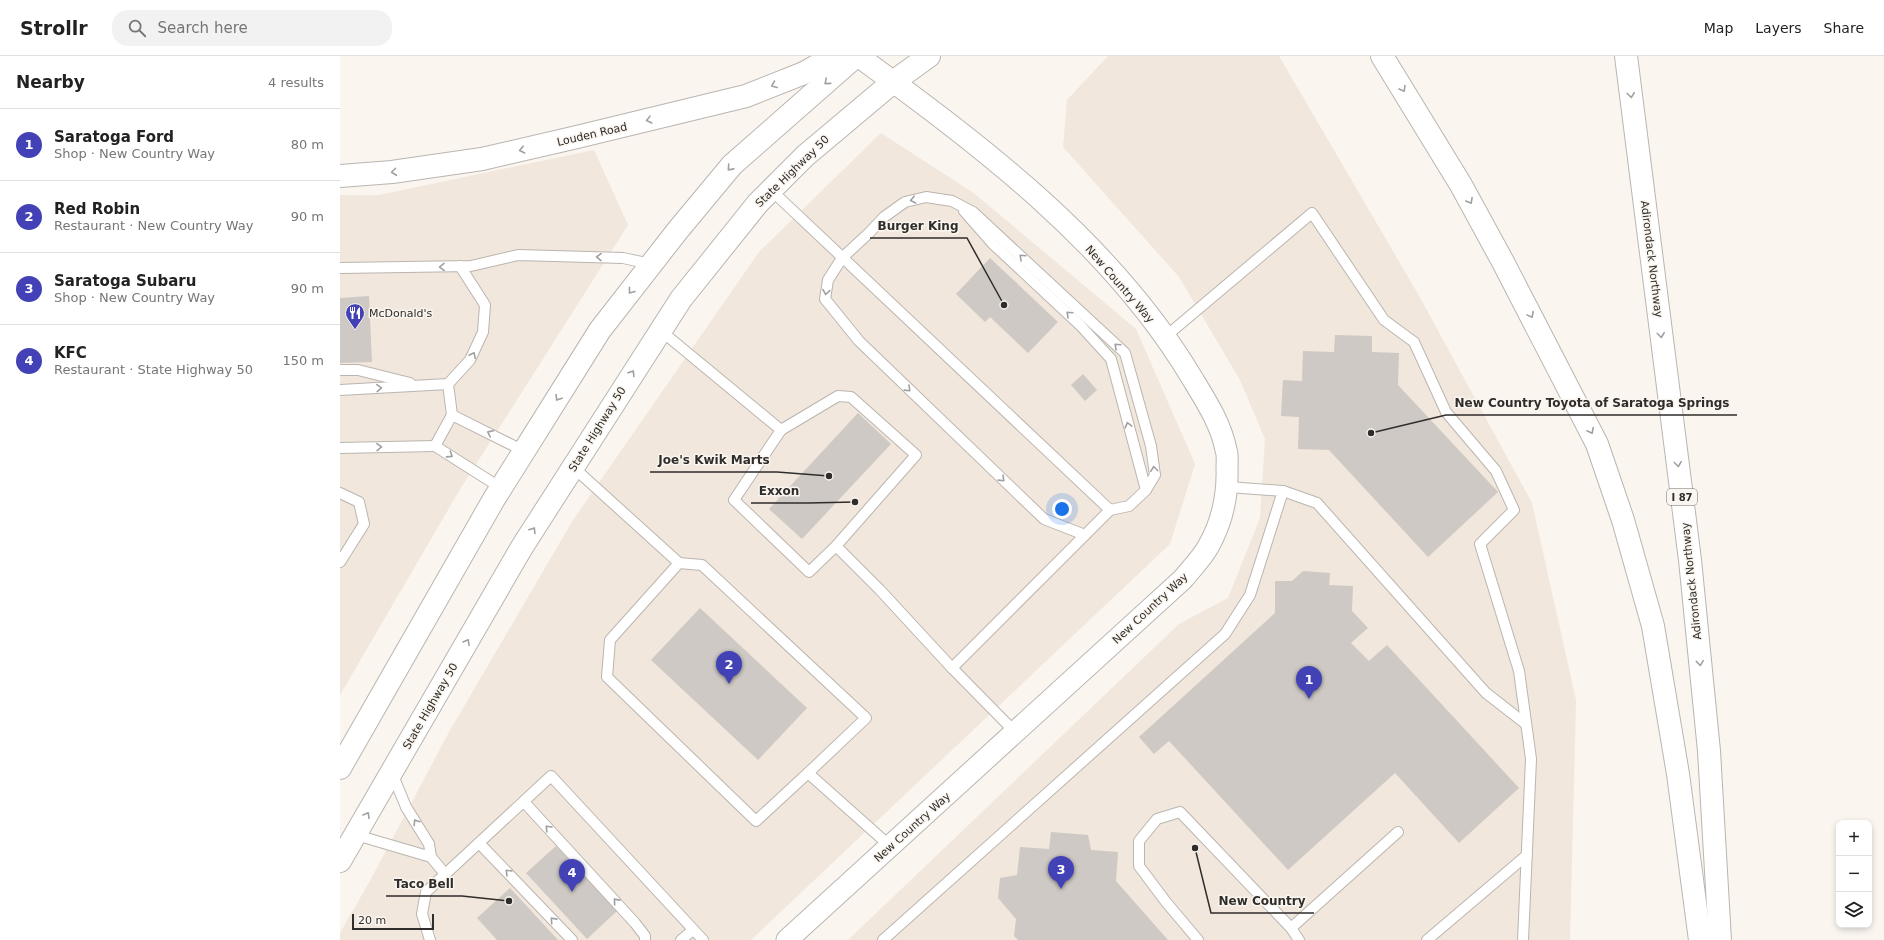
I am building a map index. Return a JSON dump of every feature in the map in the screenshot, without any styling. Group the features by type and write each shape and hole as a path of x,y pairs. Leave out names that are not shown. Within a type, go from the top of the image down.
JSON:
{"main road":[{"name":"Louden Road","path":"340,176 392,172 482,160 600,132 746,96 804,73 834,56"},
{"path":"340,768 501,488 600,330 651,264 732,165 857,56"},
{"name":"State Highway 50","path":"340,861 522,547 681,299 758,203 805,156 893,82 929,56"},
{"path":"1382,56 1464,191 1597,444 1623,520 1654,626 1678,774 1700,940"},
{"name":"Adirondack Northway","path":"1626,56 1690,560 1709,751 1720,940"}],"street":[{"name":"New Country Way","path":"787,940 1016,733 1183,579 1208,547 1224,512 1228,487 1227,450 1216,419 1174,349 1143,307 1096,254 1024,183 857,56"}],"lane":[{"path":"771,190 1110,510"},
{"path":"952,668 1085,535 1110,510 1129,506 1146,490 1155,475 1152,446 1125,353 974,212 952,201 926,197 904,202 884,217 869,234 842,258 828,280 824,299 859,341 1044,519 1085,535"},
{"path":"958,204 993,244 1080,325 1111,359 1146,490"},
{"path":"1165,336 1312,213 1384,320 1414,342 1446,412 1496,471 1514,510 1480,544 1519,671 1531,759 1523,940"},
{"path":"340,268 471,266 518,255 623,258 651,264"},
{"path":"340,390 448,384 470,360 483,332 485,305 460,266"},
{"path":"660,330 781,430"},
{"path":"340,370 358,370 421,386"},
{"path":"435,446 452,415 448,384"},
{"path":"838,396 851,397 916,455 836,546 809,572 734,500 781,430 838,396"},
{"path":"452,415 524,451"},
{"path":"340,448 435,446 501,488"},
{"path":"573,467 679,563 702,565 866,718 756,821 607,677 610,640 679,563"},
{"path":"1228,487 1283,491 1317,503 1486,693 1526,724"},
{"path":"883,940 1224,634 1250,595 1283,491"},
{"path":"340,493 359,502 364,524 340,562"},
{"path":"836,546 1016,733"},
{"path":"391,772 406,807 430,844 431,857"},
{"path":"808,773 890,846"},
{"path":"430,940 422,914 426,892 551,776 703,940"},
{"path":"524,802 635,922 645,936 645,940"},
{"path":"1198,940 1166,902 1140,866 1139,842 1157,819 1180,812 1291,928 1299,940"},
{"path":"1291,928 1398,832"},
{"path":"356,835 431,857 445,874"},
{"path":"479,843 572,940"},
{"path":"1427,940 1527,855"},
{"path":"681,940 693,930"}],"shaded area":[{"path":"1108,56 1279,56 1418,294 1532,503 1576,700 1570,940 848,940 1179,624 1228,598 1260,518 1265,439 1240,380 1179,277 1063,147 1067,100"},
{"path":"881,133 975,194 1136,329 1195,464 1170,544 751,940 340,940 340,933 371,879 449,732 573,520 759,252"},
{"path":"594,150 628,225 459,491 340,695 340,195 379,195"}],"building":[{"path":"990,258 1058,322 1028,353 990,317 985,322 956,294"},
{"name":"McDonald's","path":"369,296 372,362 340,363 340,298"},
{"path":"1335,335 1372,336 1372,352 1399,353 1398,385 1498,492 1428,557 1329,450 1298,449 1299,417 1281,416 1283,380 1302,381 1303,351 1334,352"},
{"path":"1083,374 1097,390 1085,401 1071,385"},
{"path":"858,413 891,444 802,539 769,509"},
{"path":"1303,571 1330,573 1329,585 1353,586 1352,611 1368,628 1351,643 1369,661 1387,645 1519,788 1459,843 1395,773 1288,870 1169,741 1154,754 1139,737 1275,613 1275,581 1292,581"},
{"path":"700,608 807,708 758,760 651,660"},
{"path":"1051,832 1088,835 1091,850 1118,852 1116,881 1168,940 1018,940 1014,936 1016,919 998,898 1000,878 1017,875 1020,847 1049,849"},
{"path":"556,846 617,911 587,939 526,873"},
{"path":"510,888 558,940 497,940 477,918"}],"place":[{"name":"Burger King","path":"1004,305"},
{"name":"McDonald's","path":"355,330"},
{"name":"New Country Toyota of Saratoga Springs","path":"1371,433"},
{"name":"Joe's Kwik Marts","path":"829,476"},
{"name":"Exxon","path":"855,502"},
{"name":"Red Robin","path":"729,684"},
{"name":"Saratoga Ford","path":"1309,699"},
{"name":"New Country","path":"1195,848"},
{"name":"Saratoga Subaru","path":"1061,889"},
{"name":"KFC","path":"572,892"},
{"name":"Taco Bell","path":"509,901"}]}
